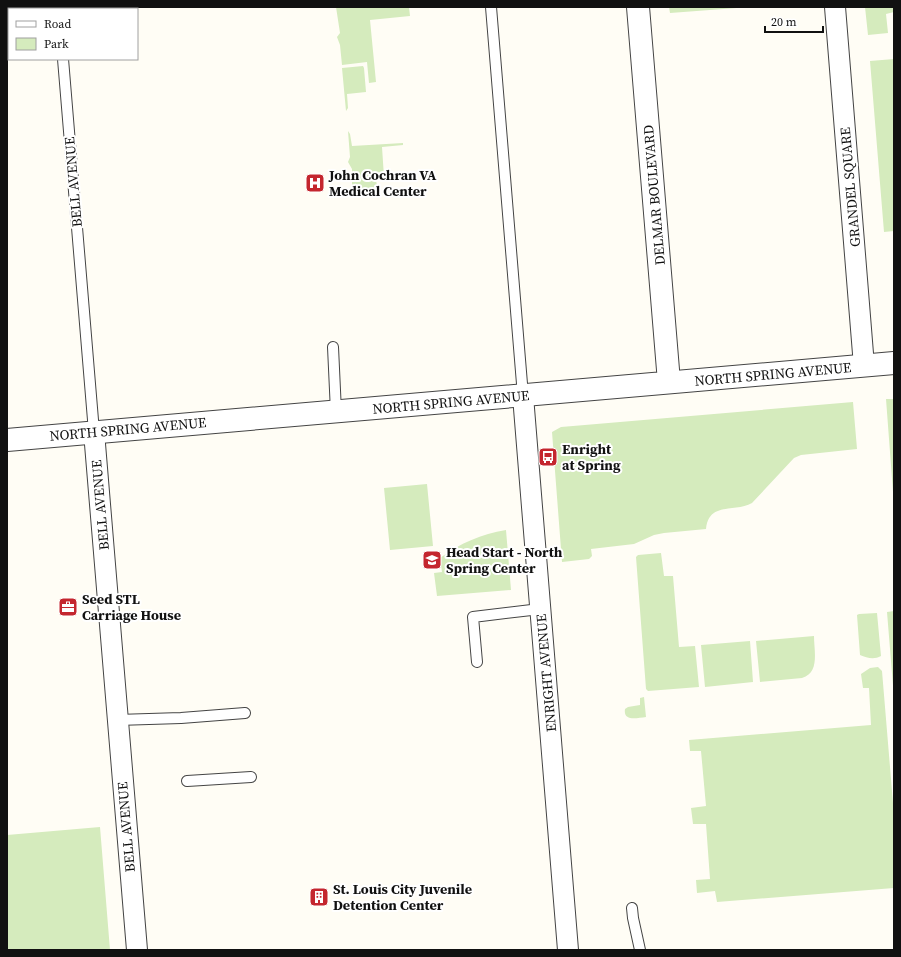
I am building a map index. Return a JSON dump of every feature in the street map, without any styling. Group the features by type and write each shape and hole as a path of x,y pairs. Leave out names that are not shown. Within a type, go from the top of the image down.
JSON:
{"street":[{"name":"DELMAR BOULEVARD","path":"638,7 669,382"},
{"name":"GRANDEL SQUARE","path":"835,7 864,366"},
{"name":"NORTH SPRING AVENUE","path":"7,440 894,363"},
{"name":"ENRIGHT AVENUE","path":"523,396 568,950"},
{"name":"BELL AVENUE","path":"94,432 137,950"}],"lane":[{"path":"491,7 523,396"},
{"name":"BELL AVENUE","path":"63,60 94,432"},
{"path":"333,347 336,412"},
{"path":"477,662 473,617 540,609"},
{"path":"118,720 181,718 245,713"},
{"path":"188,781 251,777"},
{"path":"632,908 640,950"}],"green space":[{"path":"336,7 409,7 410,16 370,20 376,82 369,83 367,62 342,65 340,45 337,37 340,33"},
{"path":"669,7 750,7 670,13"},
{"path":"865,7 894,7 894,12 886,14 888,33 868,35"},
{"path":"894,59 894,231 884,232 870,61"},
{"path":"363,66 366,92 347,94 348,108 346,111 342,68"},
{"path":"348,131 352,146 403,143 403,145 382,147 384,177 380,177 376,180 377,186 374,186 374,188 352,189 352,169 348,162 350,157"},
{"path":"886,399 894,399 893,492"},
{"path":"853,402 857,449 801,455 794,458 752,503 745,506 717,511 708,520 706,529 664,533 654,535 634,544 591,549 592,556 589,559 562,562 552,432 561,427"},
{"path":"427,484 433,546 390,550 384,488"},
{"path":"506,530 511,590 437,596 434,573 442,572 440,558 472,540 488,534"},
{"path":"661,553 664,576 673,576 679,647 695,646 699,687 648,691 646,689 636,557 638,555"},
{"path":"894,611 894,698 887,612"},
{"path":"877,613 881,656 876,658 868,658 860,655 857,615"},
{"path":"814,636 815,661 814,666 808,675 802,678 760,682 756,641"},
{"path":"750,641 753,682 705,687 701,645"},
{"path":"878,667 882,671 894,815 894,888 717,902 715,891 697,893 696,880 710,879 706,824 693,824 691,808 706,806 701,751 690,751 689,740 871,725 869,688 863,688 861,674 870,668"},
{"path":"644,697 646,717 628,718 625,713 625,709 640,705 640,698"},
{"path":"100,827 110,950 7,950 7,835"}],"place":[{"name":"John Cochran VA Medical Center","path":"315,183"},
{"name":"Enright at Spring","path":"548,457"},
{"name":"Head Start - North Spring Center","path":"432,560"},
{"name":"Seed STL Carriage House","path":"68,607"},
{"name":"St. Louis City Juvenile Detention Center","path":"319,897"}]}
